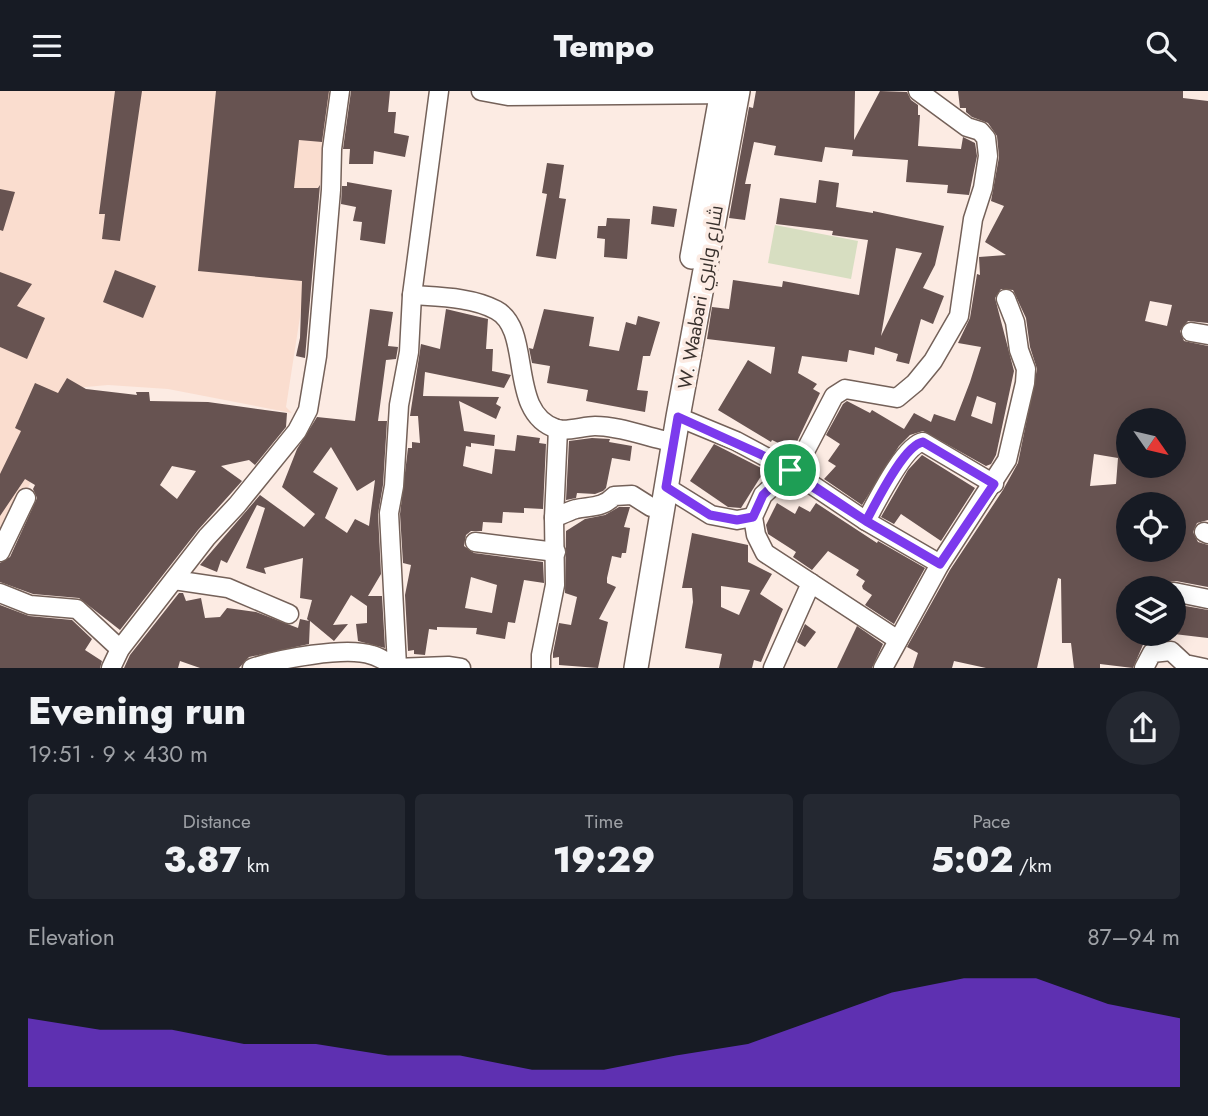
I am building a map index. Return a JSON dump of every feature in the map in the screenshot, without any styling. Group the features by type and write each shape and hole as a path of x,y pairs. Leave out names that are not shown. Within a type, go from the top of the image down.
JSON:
{"main road":[{"name":"W. Waabari شارع وابري","path":"636,668 730,93"},
{"path":"624,668 700,208 730,93"}],"street":[{"path":"111,668 120,649 174,580 297,431 307,410 317,356 332,149 340,91"},
{"path":"396,667 389,513 394,486 399,405 409,352 412,295 439,91"},
{"path":"481,91 508,96 730,93"},
{"path":"898,640 765,553 756,535 753,517 763,495 800,461 834,396 845,389 897,398 915,383 933,361 959,316 972,219 983,188 988,156 986,138 980,131 967,127 918,91"},
{"path":"412,295 453,298 498,311 513,331 521,359 525,394 541,418 558,429 609,427 663,440"},
{"path":"883,668 940,564 1007,460 1025,383 1025,364 1018,350 1015,322 1006,299"},
{"path":"678,417 736,441 790,470 866,521 940,564"},
{"path":"541,668 541,655 555,585 554,518 558,429"},
{"path":"866,521 906,455 917,443 923,442 994,484"},
{"path":"666,487 710,515 737,520 753,517"},
{"path":"554,518 575,509 596,507 614,496 632,495 651,507"},
{"path":"0,552 26,498"},
{"path":"475,542 555,552"},
{"path":"174,580 228,588 289,614"},
{"path":"773,668 811,583"},
{"path":"0,593 30,605 77,609 120,649"},
{"path":"1186,594 1208,599"},
{"path":"1144,668 1152,653 1171,652 1185,664 1204,668"},
{"path":"252,668 276,660 305,662 373,655 396,667 461,668"}],"shaded area":[{"path":"0,91 335,91 286,407 292,413 168,389 108,385 75,388 0,547"}],"green space":[{"path":"775,225 858,241 851,279 768,263"}],"building":[{"path":"115,91 142,91 120,241 102,239 105,214 99,214"},
{"path":"216,91 329,91 322,142 299,140 294,188 318,188 320,185 305,358 296,356 300,338 302,281 198,271"},
{"path":"351,91 390,91 388,112 396,112 394,133 409,136 405,157 374,151 373,164 349,164 350,149 343,149"},
{"path":"756,91 855,91 854,140 880,91 907,92 911,100 918,105 918,146 961,149 963,137 975,143 977,156 969,195 947,193 948,185 906,182 908,160 852,156 853,150 825,147 822,162 774,155 776,146 754,142 745,184 751,184 745,220 729,218 749,107 753,108"},
{"path":"958,91 1183,91 1183,98 1208,101 1208,323 1188,321 1180,331 1184,341 1208,346 1208,520 1197,523 1193,532 1198,542 1208,545 1208,587 1186,583 1186,576 1116,576 1116,646 1142,646 1133,668 1100,664 1100,668 1074,668 1071,643 1062,643 1061,579 1058,578 1037,668 986,668 954,661 952,668 913,668 918,653 907,647 950,570 1018,463 1037,369 1030,347 1026,318 1013,290 1001,289 995,298 1014,371 996,455 991,464 986,466 923,431 910,435 899,446 862,505 824,479 836,466 828,461 840,444 826,435 847,401 870,413 872,410 904,429 914,413 931,422 934,414 955,421 970,382 981,347 958,343 970,318 977,274 980,275 979,257 1006,255 985,242 1004,206 991,201 999,157 997,136 988,123 972,117 966,112 966,108 960,108","holes":["1150,301 1172,305 1167,326 1145,321","977,396 996,403 992,424 971,416"]},
{"path":"547,163 564,165 559,198 566,199 556,259 536,256 547,194 542,193"},
{"path":"819,180 839,183 836,207 873,211 944,226 935,265 923,288 944,296 933,324 921,319 909,364 896,361 898,354 875,347 874,355 849,350 847,362 802,356 798,373 817,384 813,389 820,393 793,450 772,440 771,442 718,410 748,360 771,374 775,347 707,339 712,307 729,309 733,280 782,287 783,281 859,295 868,240 832,235 833,231 776,224 780,198 816,203","holes":["896,248 922,253 881,336"]},
{"path":"347,182 392,190 385,244 360,240 362,222 353,221 356,207 341,204 342,186 347,186"},
{"path":"0,189 15,192 3,231 0,230"},
{"path":"653,206 677,209 674,227 651,224"},
{"path":"607,218 630,219 627,259 604,257 605,239 597,238 598,226 606,226"},
{"path":"115,270 156,286 143,318 103,302"},
{"path":"0,272 32,284 17,306 45,318 27,359 0,347"},
{"path":"370,309 393,312 388,346 398,347 396,359 386,360 378,421 387,421 383,485 378,514 381,574 368,596 382,596 385,648 358,641 356,624 367,623 367,606 351,595 333,625 348,624 334,641 310,621 309,644 249,657 239,668 200,668 180,661 178,668 124,668 130,655 179,593 183,593 186,601 201,598 205,618 220,617 227,608 256,612 298,628 300,619 309,621 307,619 312,600 300,598 303,558 264,568 266,574 246,568 265,508 257,505 227,563 221,560 217,572 200,565 260,495 304,527 315,514 282,487 297,449 317,417 355,421","holes":["331,447 357,491 375,480 369,526 355,519 347,533 325,518 338,488 313,472"]},
{"path":"446,309 488,319 486,349 493,349 492,371 511,375 504,388 425,372 423,396 499,397 496,404 501,407 496,419 459,401 464,431 495,435 494,446 471,443 471,447 466,446 463,466 492,474 495,449 515,451 517,435 540,438 539,443 546,444 543,509 524,508 524,513 503,512 502,523 483,522 482,531 471,531 466,535 464,546 474,553 543,562 544,583 524,580 515,623 508,622 505,639 476,634 477,628 437,627 437,630 429,629 425,655 414,654 414,650 408,651 405,595 411,565 403,563 400,514 408,448 412,448 412,442 420,443 418,416 410,416 421,344 440,349","holes":["471,577 497,585 492,613 465,608"]},
{"path":"544,309 594,317 589,346 619,351 626,322 636,325 638,316 660,322 650,356 643,356 637,390 648,391 645,412 586,401 588,390 547,383 550,366 532,363 529,348 533,349"},
{"path":"67,378 86,389 137,395 136,392 149,392 150,401 208,402 287,413 286,427 255,465 249,460 221,466 242,481 198,530 120,630 79,598 33,594 0,582 0,563 10,557 37,498 33,489 35,485 25,479 0,516 0,474 21,431 15,428 35,383 58,393","holes":["172,466 196,471 177,499 160,485"]},
{"path":"610,439 609,442 632,446 630,461 612,458 606,488 603,491 595,494 577,493 576,498 566,500 569,441"},
{"path":"714,444 765,470 741,508 728,507 690,481"},
{"path":"922,455 975,488 941,541 901,514 894,524 881,517 908,470"},
{"path":"777,503 795,514 799,506 810,512 816,503 877,543 878,541 925,568 894,624 865,605 872,595 863,589 865,581 856,575 859,570 828,551 812,570 793,557 796,552 768,534 766,525"},
{"path":"619,507 630,507 624,527 630,528 626,553 622,553 621,558 612,556 607,583 616,587 599,619 608,622 598,668 559,665 559,657 553,658 553,653 559,623 571,625 577,597 565,593 566,531 585,519 605,515"},
{"path":"692,533 748,545 748,562 772,574 760,594 783,609 761,662 754,660 752,668 719,668 722,654 685,648 693,602 692,588 682,588","holes":["721,586 750,590 739,615 721,607"]},
{"path":"0,605 29,616 72,620 92,639 85,650 102,661 100,668 0,668"},
{"path":"1186,606 1208,610 1208,638 1186,635"},
{"path":"805,624 816,632 805,647 797,642"},
{"path":"857,626 883,644 872,668 837,668"}],"route":[{"path":"790,470 763,495 753,517 737,520 710,515 666,487 678,417 699,428 736,441 790,470 866,521 906,455 917,443 923,442 994,484 940,564 866,521 790,470"}]}
